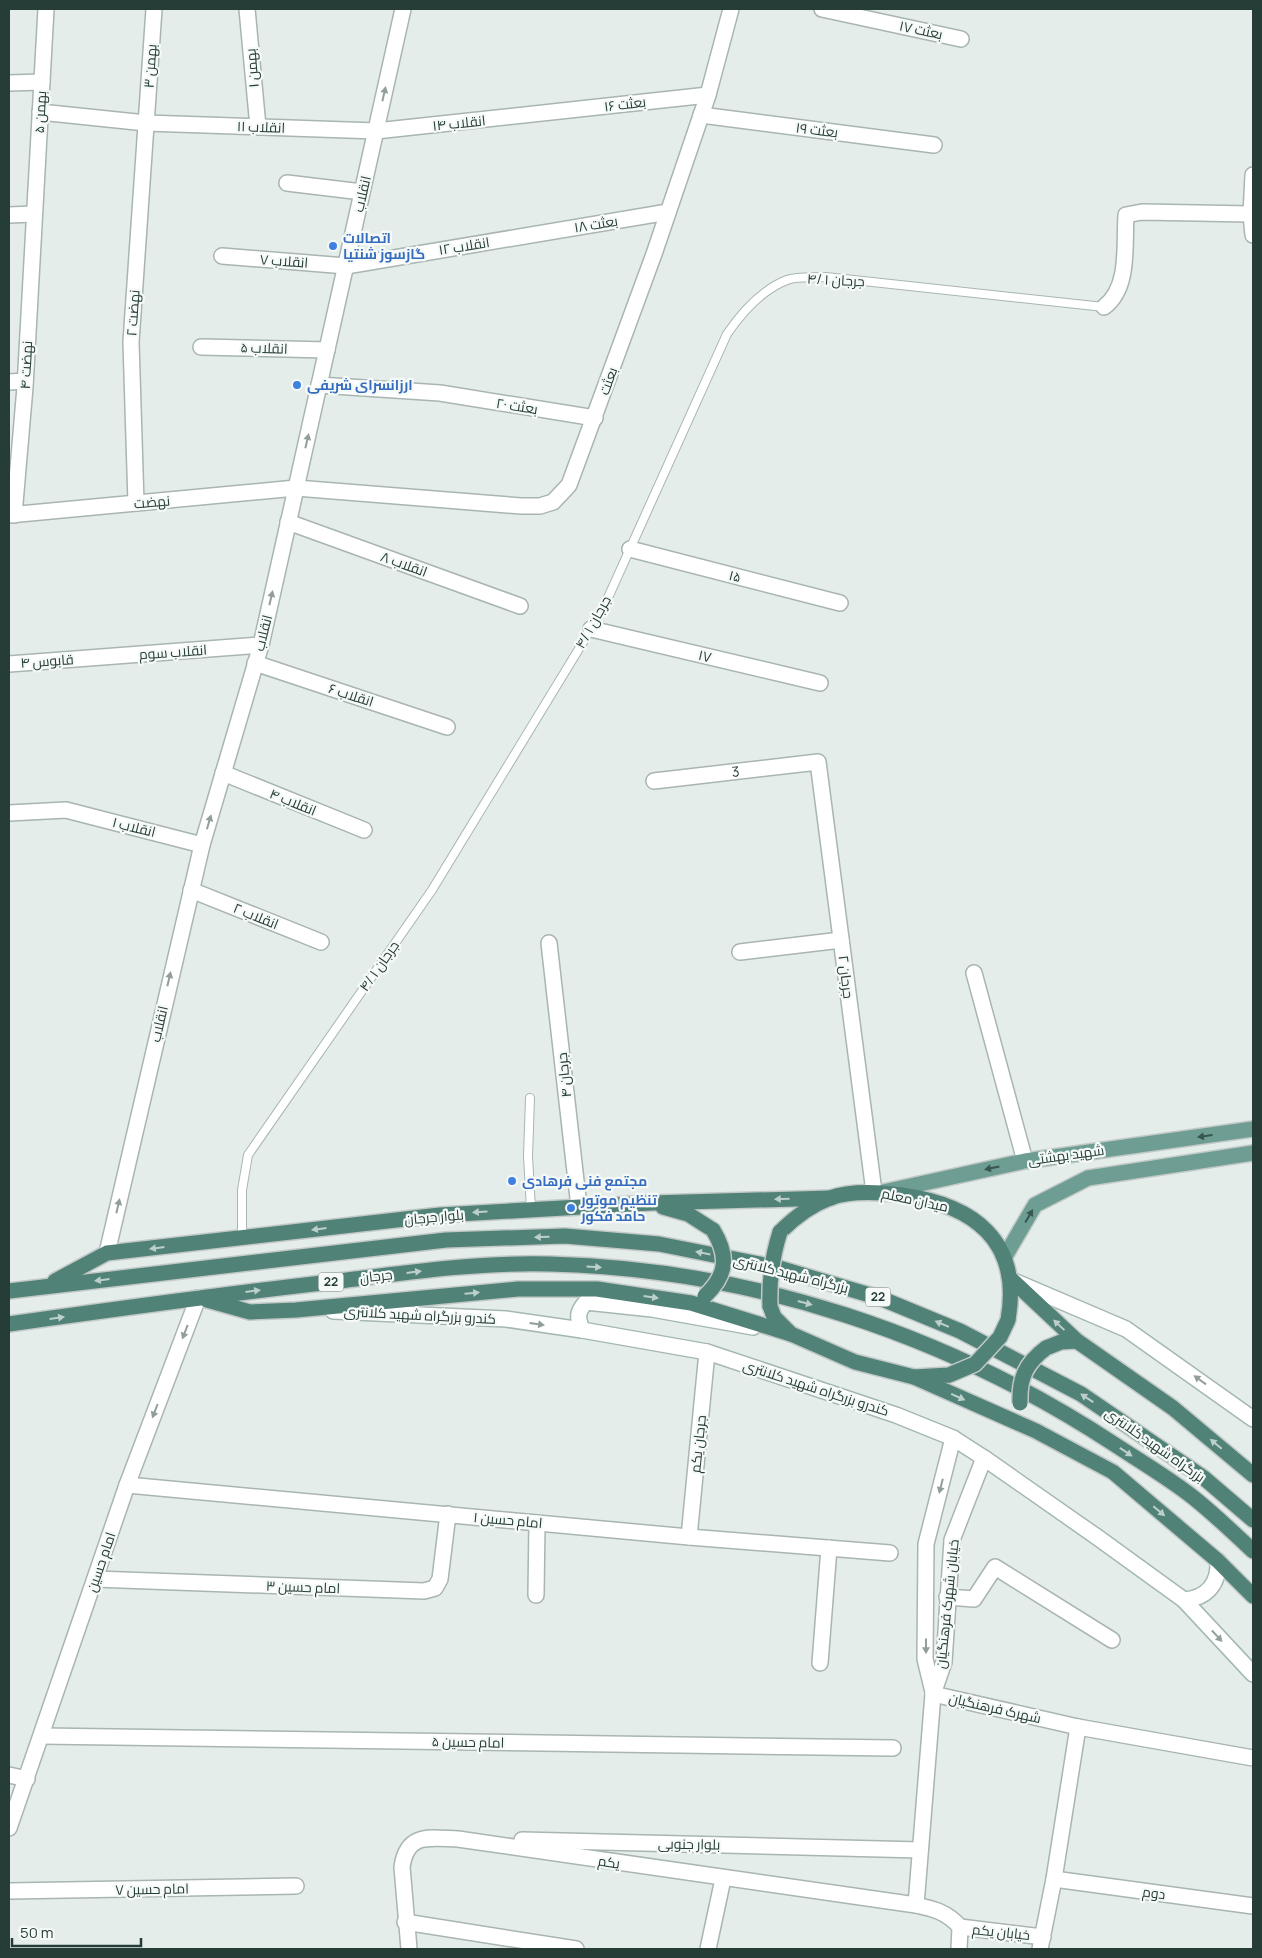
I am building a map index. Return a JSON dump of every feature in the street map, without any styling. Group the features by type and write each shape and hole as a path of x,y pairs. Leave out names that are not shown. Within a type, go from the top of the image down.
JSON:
{"highway":[{"name":"میدان معلم","path":"877,1192 945,1203 972,1217 988,1232 1004,1258 1012,1280 1008,1320 1000,1338 975,1364 949,1375 914,1377 855,1362 784,1332 774,1317 770,1306 770,1272 780,1232 808,1210 831,1198 877,1192"},
{"name":"بلوار جرجان","path":"47,1286 107,1254 440,1215 651,1203 831,1198"},
{"path":"651,1203 688,1214 713,1230 721,1243 724,1258 722,1272 716,1286 698,1300"},
{"name":"بزرگراه شهید کلانتری","path":"446,1240 565,1236 659,1244 779,1268 880,1298 960,1331 1081,1394 1204,1478 1253,1520"},
{"name":"جرجان","path":"9,1291 446,1240"},
{"name":"جرجان","path":"9,1324 198,1298 448,1268 549,1264 655,1272"},
{"name":"بزرگراه شهید کلانتری","path":"655,1272 773,1294 869,1321 950,1353 1011,1382 1071,1415 1192,1496 1253,1552"},
{"path":"1012,1280 1077,1341 1174,1408 1253,1475"},
{"path":"198,1298 250,1312 296,1310 518,1289 598,1289 698,1300 784,1332"},
{"path":"1036,1431 1026,1418 1020,1403 1020,1387 1024,1371 1033,1358 1046,1348 1061,1342 1077,1341"},
{"path":"914,1377 1036,1431 1114,1472 1218,1561 1253,1596"}],"main road":[{"name":"شهید بهشتی","path":"877,1192 1025,1161 1253,1129"},
{"name":"شهید بهشتی","path":"1004,1258 1035,1205 1088,1178 1253,1153"}],"street":[{"name":"۵ بهمن","path":"34,214 46,9"},
{"name":"۳ بهمن","path":"146,123 154,9"},
{"name":"۱ بهمن","path":"247,9 258,127"},
{"name":"انقلاب","path":"107,1254 202,845 261,645 403,9"},
{"name":"بعثت","path":"296,488 540,506 553,502 569,485 668,212 708,95 732,9"},
{"name":"۱۷ بعثت","path":"822,9 961,38"},
{"path":"9,83 42,82"},
{"name":"۱۶ بعثت","path":"541,114 708,95"},
{"name":"۱۱ انقلاب","path":"40,112 146,123 376,131"},
{"name":"۱۴ انقلاب","path":"376,131 541,114"},
{"name":"بعثت ۱۹","path":"701,115 934,145"},
{"name":"۲ نهضت","path":"136,503 131,342 146,123"},
{"path":"1253,175 1251,214 1253,235"},
{"path":"287,183 362,192"},
{"name":"۱۸ بعثت","path":"523,236 668,212"},
{"path":"1104,307 1114,300 1121,284 1126,215 1142,212 1251,214"},
{"path":"9,215 34,214"},
{"name":"۴ نهضت","path":"11,515 25,381 34,214"},
{"name":"۱۲ انقلاب","path":"346,266 523,236"},
{"name":"۷ انقلاب","path":"222,256 346,266"},
{"name":"۵ انقلاب","path":"201,346 327,350"},
{"path":"9,382 25,381"},
{"name":"۲۰ بعثت","path":"319,385 440,394 594,418"},
{"name":"نهضت","path":"11,515 296,488"},
{"name":"۸ انقلاب","path":"288,522 520,606"},
{"name":"۱۵","path":"630,549 840,603"},
{"name":"۱۷","path":"591,629 820,683"},
{"name":"انقلاب سوم","path":"85,658 261,645"},
{"name":"۴ قابوس","path":"9,664 85,658"},
{"name":"۶ انقلاب","path":"255,663 447,727"},
{"name":"3","path":"654,781 818,762"},
{"name":"جرجان ۲","path":"818,762 877,1192"},
{"name":"۴ انقلاب","path":"223,773 364,830"},
{"name":"انقلاب ۱","path":"9,813 66,810 202,845"},
{"name":"۲ انقلاب","path":"191,890 321,942"},
{"path":"740,952 841,940"},
{"name":"۴ جرجان","path":"549,943 579,1207"},
{"path":"974,973 1025,1161"},
{"path":"1012,1280 1126,1329 1253,1419"},
{"name":"امام حسین","path":"9,1828 127,1485 198,1298"},
{"path":"582,1330 577,1319 579,1310 586,1302 652,1309 784,1332"},
{"name":"کندرو بزرگراه شهید کلانتری","path":"296,1310 506,1319 582,1330 706,1352 896,1415 953,1438 1184,1600 1253,1674"},
{"name":"جرجان یکم","path":"689,1537 706,1352"},
{"name":"شهرک فرهنگیان","path":"953,1438 926,1544 926,1660 933,1694 1078,1727 1253,1758"},
{"name":"خیابان شهرک فرهنگیان","path":"933,1694 944,1662 952,1540 984,1458"},
{"name":"امام حسین ۱","path":"127,1485 689,1537 890,1553"},
{"name":"امام حسین ۳","path":"95,1579 424,1591 435,1588 440,1579 448,1514"},
{"path":"536,1595 537,1523"},
{"path":"820,1663 829,1548"},
{"path":"1184,1600 1203,1595 1211,1589 1217,1576 1218,1561"},
{"path":"947,1597 974,1599 995,1567 1112,1640"},
{"path":"916,1905 933,1694"},
{"path":"1041,1943 1054,1879 1078,1727"},
{"name":"امام حسین ۵","path":"42,1736 894,1748"},
{"path":"9,1775 27,1780"},
{"name":"یکم","path":"408,1949 402,1867 408,1846 415,1841 426,1838 458,1839 723,1879 916,1905 940,1910 952,1918 960,1928"},
{"name":"بلوار جنوبی","path":"458,1839 920,1850"},
{"path":"708,1949 723,1879"},
{"name":"دوم","path":"1054,1879 1253,1906"},
{"name":"امام حسین ۷","path":"9,1891 296,1886"},
{"path":"405,1922 576,1949"},
{"path":"959,1949 960,1928"},
{"name":"خیابان یکم","path":"960,1928 1041,1943"}],"lane":[{"name":"جرجان ۱ /۴","path":"242,1238 242,1190 248,1155 432,890 602,611 727,334 742,312 761,296 788,279 826,277 1104,307"},
{"path":"530,1098 528,1156 531,1209"}],"place":[{"name":"اتصالات گازسوز شنتیا","path":"333,246"},
{"name":"ارزانسرای شریفی","path":"297,385"},
{"name":"مجتمع فنی فرهادی","path":"512,1181"},
{"name":"تنظیم موتور حامد فکور","path":"571,1208"}]}
